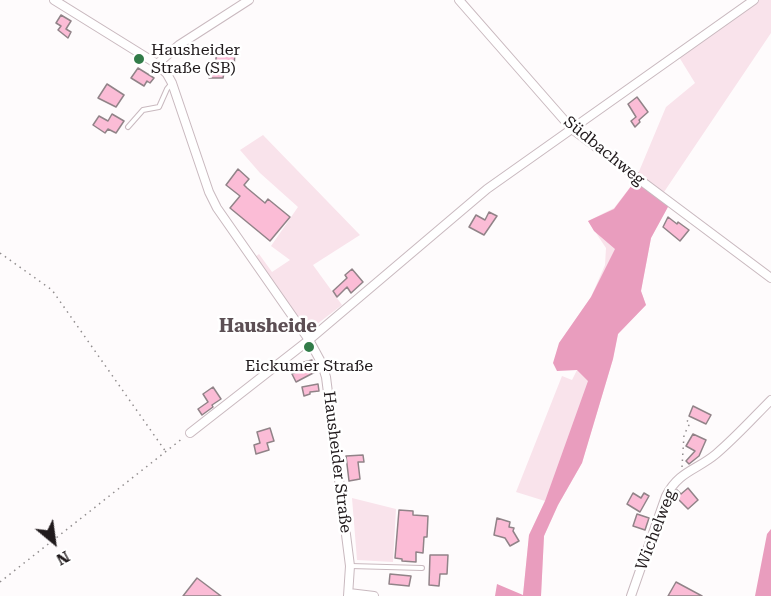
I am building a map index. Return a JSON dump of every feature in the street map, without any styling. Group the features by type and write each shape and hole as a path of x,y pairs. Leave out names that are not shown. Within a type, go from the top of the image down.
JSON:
{"street":[{"name":"Hausheider Straße","path":"54,0 157,64 167,74 209,192 217,208 309,340 321,362 326,377 350,566 349,594"},
{"path":"157,64 179,45 249,0"},
{"name":"Südbachweg","path":"459,0 572,129 771,278"},
{"path":"190,433 309,340 466,206 754,0"},
{"name":"Wichelweg","path":"631,596 666,496 676,480 717,453 771,400"},
{"path":"349,594 374,596"}],"lane":[{"path":"128,127 143,110 159,107 167,88 172,83"},
{"path":"350,566 422,568"}],"path":[{"path":"0,253 52,290 166,452"},
{"path":"684,474 681,465 683,442 690,423 685,419"},
{"path":"0,582 190,433"}],"shaded area":[{"path":"759,0 771,0 771,33 664,192 669,205 651,238 641,291 646,305 618,334 613,359 582,463 558,505 544,536 541,596 523,595 529,535 545,501 516,492 562,376 572,380 577,370 561,364 559,343 591,297 605,265 606,248 588,221 614,208 635,181 666,107 695,83 679,57"},
{"path":"263,135 360,235 313,265 342,305 308,331 255,257 259,254 272,272 290,260 271,246 298,207 260,173 240,150"},
{"path":"635,181 669,205 651,238 641,291 646,305 618,334 613,359 582,463 558,505 544,536 541,596 495,596 497,584 523,595 529,535 545,501 588,381 577,370 557,371 553,363 559,343 591,297 615,249 594,231 588,221 614,209"},
{"path":"352,498 396,509 393,562 357,560"},
{"path":"771,529 771,596 755,596 767,534"}],"building":[{"path":"61,15 71,21 66,29 71,32 68,38 58,30 61,26 56,23"},
{"path":"227,51 235,51 234,68 225,68 223,78 209,78 209,71 216,71 216,54 228,54"},
{"path":"138,68 154,78 150,83 147,81 144,86 131,78"},
{"path":"107,84 124,95 116,107 98,98"},
{"path":"637,97 648,112 635,127 631,121 636,117 628,104"},
{"path":"112,114 124,121 116,133 108,129 105,133 93,125 99,116 108,121"},
{"path":"238,169 249,179 244,185 247,188 265,203 268,199 290,217 270,241 230,208 240,196 226,185"},
{"path":"489,212 497,216 484,235 469,227 476,215 485,220"},
{"path":"668,217 689,230 680,241 663,227"},
{"path":"352,269 363,282 351,293 347,287 337,297 333,291 347,278 345,275"},
{"path":"312,360 317,371 296,382 292,374 302,369 300,366 304,362"},
{"path":"318,384 319,391 310,392 304,396 302,387"},
{"path":"213,387 221,399 202,415 198,409 208,402 203,394"},
{"path":"693,406 711,415 706,424 689,416"},
{"path":"270,428 274,441 267,443 269,450 256,454 254,445 260,443 257,432"},
{"path":"693,434 706,440 699,456 689,464 686,461 695,451 686,446"},
{"path":"363,455 364,462 358,462 360,479 349,481 346,456"},
{"path":"688,488 698,500 688,509 674,495 677,490 681,494"},
{"path":"633,493 641,498 644,493 649,496 640,512 627,504"},
{"path":"399,510 413,511 413,515 428,516 427,537 424,537 423,553 416,552 416,562 395,558"},
{"path":"637,514 649,518 645,530 633,526"},
{"path":"497,518 510,522 509,527 514,528 513,531 519,541 510,546 505,538 494,535"},
{"path":"430,555 448,555 447,574 440,574 439,586 429,585"},
{"path":"390,574 411,576 409,586 389,584"},
{"path":"197,578 221,596 183,596"},
{"path":"676,582 702,596 668,596"}],"place":[{"name":"Hausheider Straße (SB)","path":"139,59"},
{"name":"Eickumer Straße","path":"309,347"}],"district":[{"name":"Hausheide","path":"268,327"}]}
